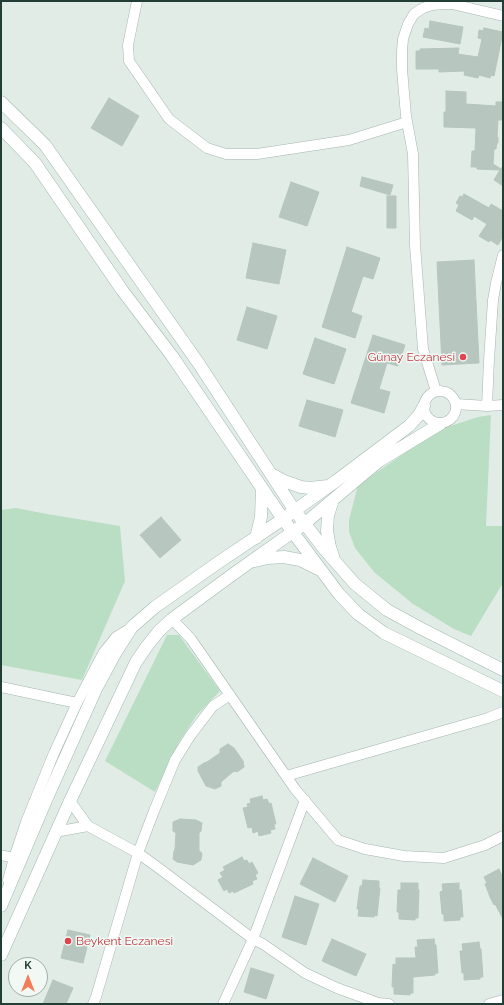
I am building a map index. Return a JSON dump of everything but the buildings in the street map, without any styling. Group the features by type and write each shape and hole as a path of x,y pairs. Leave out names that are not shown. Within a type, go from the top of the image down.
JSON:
{"street":[{"path":"137,1 128,45 129,61 169,119 207,148 226,154 257,154 349,140 407,122"},
{"path":"436,391 423,349 415,245 413,154 407,122 402,51 403,39 405,30 414,14 428,6 445,4 466,7 503,16"},
{"path":"1,102 45,145 199,364 304,524 340,568 355,584 387,610 503,670"},
{"path":"1,128 35,163 122,290 176,363 292,532 339,594 358,614 384,633 503,691"},
{"path":"487,406 493,300 503,255"},
{"path":"1,955 55,832 136,662 146,646 172,619 304,524 379,461 440,424 451,420 456,410 456,404 451,395 441,391 431,393 425,401 419,415 409,426 295,511 154,607 132,627 116,637 99,661 77,703 54,753 26,822 8,877 7,892"},
{"path":"456,404 487,406 503,404"},
{"path":"424,406 426,416 435,423 440,424"},
{"path":"269,472 284,481 301,487 315,488 329,486"},
{"path":"256,538 261,517 262,488"},
{"path":"333,500 328,515 327,531 332,554 340,568"},
{"path":"245,566 252,562 268,558 284,557 308,563 322,572"},
{"path":"172,619 191,639 295,789 338,840 365,849 404,856 444,858 485,845 503,836"},
{"path":"1,906 93,695 116,652 132,627"},
{"path":"1,688 77,703"},
{"path":"93,1004 138,854 175,760 190,736 214,706 230,695"},
{"path":"286,776 488,718 503,712"},
{"path":"224,1004 253,939 305,800"},
{"path":"70,801 88,826 138,854 156,866 253,939 263,944 305,973 337,988 378,1003 388,1004"},
{"path":"55,832 88,826"},
{"path":"1,855 14,858"},
{"path":"489,1004 503,1000"}],"green space":[{"path":"491,415 486,526 503,526 503,583 471,636 454,629 413,604 374,572 355,548 349,532 349,520 358,485 438,430 478,417"},
{"path":"16,508 120,526 125,581 82,680 1,665 1,510"},
{"path":"167,635 179,635 220,691 197,715 179,742 155,792 105,761"}],"place":[{"name":"Günay Eczanesi","path":"463,357"},
{"name":"Beykent Eczanesi","path":"68,941"}]}
